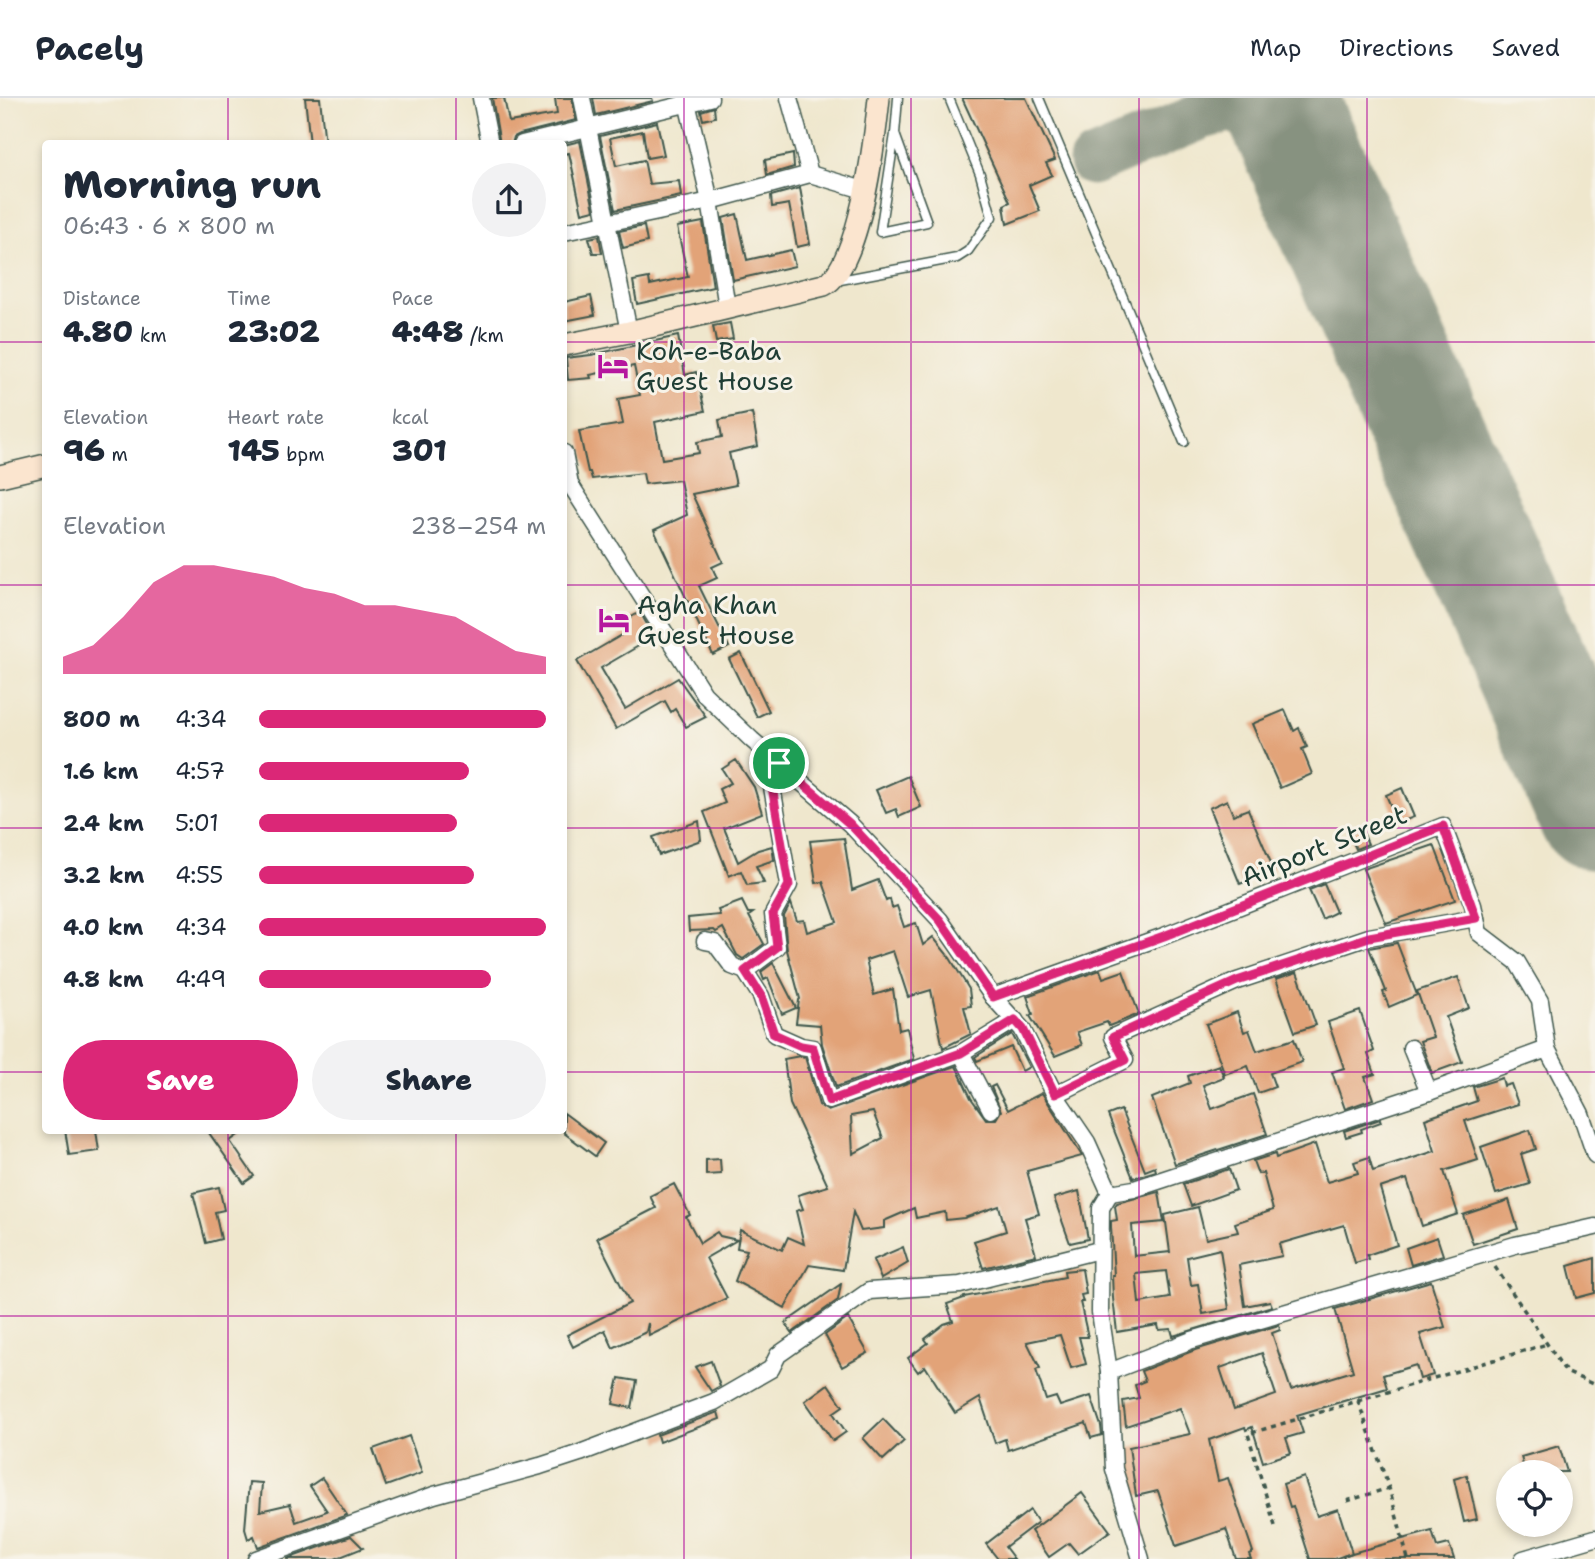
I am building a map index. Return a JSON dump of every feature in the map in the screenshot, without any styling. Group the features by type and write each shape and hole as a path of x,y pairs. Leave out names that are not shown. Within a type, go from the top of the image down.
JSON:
{"street":[{"path":"481,98 489,140"},
{"path":"582,98 629,332"},
{"path":"538,140 686,100 710,98"},
{"path":"789,98 810,174"},
{"path":"567,344 629,332 832,281 846,256 867,191 879,98"},
{"path":"686,100 710,201 727,307"},
{"path":"567,231 710,201 810,174 867,191"},
{"path":"0,476 42,466"},
{"path":"567,468 570,484 704,694 850,824 940,920 993,997 1023,1029 1055,1094 1087,1142 1110,1193"},
{"path":"745,971 777,947 773,914 789,885 772,787 779,763"},
{"name":"Airport Street","path":"993,997 1164,936 1443,826 1479,933 1517,962 1540,1001 1547,1049 1581,1114 1595,1156"},
{"path":"1055,1094 1125,1060 1113,1037 1237,981 1369,937 1476,918"},
{"path":"705,942 715,943 732,966 745,971 761,996 774,1034 801,1046 813,1048 829,1101 961,1053 1015,1020"},
{"path":"1411,1048 1429,1092"},
{"path":"1140,1559 1114,1469 1109,1372 1100,1312 1101,1208 1110,1193 1134,1189 1429,1092 1547,1049"},
{"path":"961,1053 991,1110"},
{"path":"1109,1372 1192,1340 1486,1254 1595,1227"},
{"path":"256,1559 434,1495 580,1453 714,1402 771,1369 778,1355 869,1291 960,1285 1099,1250"},
{"path":"1523,1559 1595,1538"}],"lane":[{"path":"895,134 927,222 880,232 898,98"},
{"path":"832,281 957,258 968,251 992,217 980,174 949,98"},
{"path":"1039,98 1184,442"}],"path":[{"path":"1486,1254 1566,1372 1595,1385"},
{"path":"1275,1527 1248,1434 1547,1344"},
{"path":"1358,1401 1389,1488 1408,1559"},
{"path":"1347,1501 1389,1488"}],"building":[{"path":"305,98 320,98 325,140 310,140"},
{"path":"492,98 504,98 509,122 557,114 555,98 572,98 576,120 520,134 513,140 499,140"},
{"path":"593,98 652,98 653,101 596,115"},
{"path":"962,98 1026,98 1055,160 1046,163 1052,175 1029,185 1040,211 1007,224 1004,205 1010,202"},
{"path":"714,107 715,117 703,120 701,111"},
{"path":"657,122 664,155 647,158 643,131 610,138 616,166 644,160 649,184 679,181 681,196 615,210 600,136"},
{"path":"580,141 594,210 582,213 567,144"},
{"path":"793,154 794,167 767,175 765,160"},
{"path":"800,188 810,244 797,247 789,204 772,207 771,196"},
{"path":"737,214 747,260 791,250 795,266 733,280 723,218"},
{"path":"703,222 713,287 637,304 633,281 649,278 650,285 688,277 677,227"},
{"path":"644,226 647,242 623,248 619,231"},
{"path":"599,236 602,253 593,253 589,238"},
{"path":"591,296 595,315 567,320 567,301"},
{"path":"730,323 733,339 716,342 713,326"},
{"path":"678,336 685,375 696,372 705,411 655,422 662,459 699,453 697,442 722,437 719,420 752,413 758,446 729,453 736,485 692,494 723,562 712,567 717,578 699,586 729,647 713,655 654,530 687,515 680,480 645,484 643,473 592,479 588,472 579,431 623,424 618,399 640,395 634,366 590,375 591,378 568,380 567,358"},
{"path":"640,612 654,637 601,668 625,709 678,678 706,717 686,727 675,709 671,712 665,701 616,729 577,661 627,632 621,623"},
{"path":"741,653 769,711 757,717 729,659"},
{"path":"1285,710 1294,731 1299,728 1307,747 1302,749 1312,774 1280,788 1252,724"},
{"path":"736,760 754,787 762,813 724,828 738,862 758,850 772,846 774,860 756,866 764,883 747,885 741,871 729,876 704,812 725,803 719,789 731,783 722,769"},
{"path":"908,776 921,807 899,817 896,809 886,813 876,790"},
{"path":"1402,788 1414,817 1398,823 1386,795"},
{"path":"1227,800 1233,815 1248,809 1274,870 1240,884 1209,808"},
{"path":"699,821 701,840 659,855 653,837"},
{"path":"1361,828 1368,844 1356,849 1349,834"},
{"path":"844,838 852,890 878,880 886,901 890,899 892,908 897,906 904,927 916,923 923,945 933,937 950,958 969,989 971,1006 964,1007 971,1034 943,1048 931,990 908,997 893,951 866,960 874,995 893,989 899,1030 907,1028 914,1059 836,1087 822,1044 820,1025 796,1023 800,999 787,950 784,916 791,903 797,921 804,920 807,932 837,922 823,882 816,883 810,841"},
{"path":"1434,845 1455,900 1386,923 1363,869"},
{"path":"1324,884 1336,912 1322,919 1309,890"},
{"path":"742,901 748,913 753,913 749,916 764,944 743,959 737,955 723,928 716,932 689,931 688,918 720,915 718,910"},
{"path":"1397,943 1417,995 1389,1007 1383,992 1386,991 1369,948"},
{"path":"773,963 796,1008 782,1014 768,978 764,980 761,972"},
{"path":"1100,970 1103,978 1123,971 1139,1014 1109,1026 1107,1022 1077,1032 1082,1045 1055,1056 1030,1016 1033,1014 1027,996"},
{"path":"1297,972 1316,1025 1295,1032 1276,979"},
{"path":"1458,977 1469,1008 1446,1017 1462,1062 1432,1073 1420,1041 1433,1037 1417,991"},
{"path":"1360,1011 1374,1051 1368,1054 1375,1074 1365,1077 1373,1099 1345,1109 1332,1072 1344,1068 1328,1022"},
{"path":"1237,1012 1244,1032 1249,1030 1257,1051 1294,1039 1302,1062 1270,1073 1275,1087 1258,1093 1248,1066 1225,1074 1206,1024"},
{"path":"1012,1034 1029,1067 1022,1071 1011,1047 977,1061 975,1057"},
{"path":"805,1057 819,1105 828,1111 956,1066 971,1098 986,1119 996,1119 1001,1111 991,1087 995,1085 1008,1110 1042,1093 1082,1156 1027,1171 1039,1214 1025,1218 1036,1255 983,1268 974,1241 1006,1231 999,1206 964,1218 946,1220 945,1212 916,1218 914,1208 884,1221 884,1228 861,1231 853,1212 843,1270 809,1265 785,1308 735,1281 747,1250 737,1248 740,1230 782,1250 788,1237 804,1244 796,1211 803,1209 798,1195 828,1186 790,1104 784,1059","holes":["873,1112 883,1138 853,1154 851,1116"]},
{"path":"1219,1065 1224,1077 1203,1085 1212,1109 1253,1094 1267,1134 1175,1164 1152,1098 1190,1083 1188,1076"},
{"path":"1502,1078 1504,1086 1511,1084 1518,1104 1465,1121 1478,1160 1444,1171 1458,1214 1422,1226 1407,1179 1380,1188 1397,1245 1367,1255 1368,1259 1355,1263 1344,1225 1279,1244 1282,1256 1239,1265 1245,1306 1270,1301 1272,1306 1173,1336 1171,1329 1159,1330 1158,1325 1117,1332 1113,1298 1111,1221 1117,1220 1117,1203 1159,1192 1164,1222 1132,1225 1134,1256 1170,1252 1165,1215 1198,1207 1206,1239 1238,1232 1235,1223 1273,1210 1263,1173 1258,1174 1253,1161 1275,1154 1276,1158 1315,1144 1327,1182 1358,1173 1354,1162 1369,1157 1373,1171 1435,1151 1425,1119 1477,1101 1473,1087","holes":["1220,1249 1229,1309 1203,1314 1198,1284 1191,1285 1187,1257","1166,1271 1170,1298 1139,1303 1136,1274"]},
{"path":"1121,1110 1145,1171 1155,1167 1156,1171 1133,1178 1108,1115"},
{"path":"567,1115 604,1143 595,1156 565,1134"},
{"path":"1380,1119 1381,1122 1346,1137 1344,1131"},
{"path":"1530,1130 1536,1149 1521,1154 1530,1184 1496,1194 1481,1147"},
{"path":"66,1134 97,1134 99,1151 69,1155"},
{"path":"210,1134 240,1134 230,1141 254,1176 244,1183"},
{"path":"720,1159 721,1174 706,1175 706,1160"},
{"path":"1229,1169 1236,1190 1191,1206 1183,1184"},
{"path":"674,1184 690,1215 686,1217 700,1243 717,1232 720,1236 737,1240 706,1258 727,1298 649,1336 648,1323 646,1332 613,1348 605,1330 573,1347 567,1335 630,1303 597,1238 656,1208 650,1196"},
{"path":"219,1187 224,1210 215,1212 221,1239 206,1243 193,1193"},
{"path":"1079,1191 1088,1239 1070,1243 1054,1198"},
{"path":"1509,1200 1518,1229 1473,1244 1463,1215"},
{"path":"1437,1237 1443,1255 1411,1265 1406,1248"},
{"path":"903,1247 908,1263 881,1279 873,1260"},
{"path":"1595,1258 1595,1293 1576,1298 1568,1266"},
{"path":"1082,1269 1086,1294 1081,1295 1083,1302 1080,1302 1088,1337 1079,1337 1086,1364 1071,1368 1060,1335 1027,1342 1040,1368 1036,1370 1046,1400 1056,1397 1060,1406 1091,1396 1102,1435 1091,1438 1086,1423 1008,1450 1005,1439 995,1443 980,1398 955,1413 925,1366 918,1372 908,1358 928,1343 925,1339 944,1324 953,1321 947,1304 964,1297 1065,1277 1064,1271"},
{"path":"1431,1281 1445,1327 1420,1334 1433,1375 1420,1379 1416,1365 1383,1375 1387,1388 1297,1415 1303,1433 1286,1438 1291,1453 1263,1462 1252,1427 1209,1440 1218,1481 1228,1478 1253,1552 1249,1554 1251,1559 1236,1559 1226,1529 1176,1546 1158,1491 1136,1496 1129,1447 1190,1434 1180,1408 1126,1426 1123,1401 1139,1398 1135,1385 1145,1381 1141,1371 1195,1350 1279,1325 1280,1330 1272,1333 1291,1390 1353,1371 1335,1309","holes":["1262,1353 1276,1395 1234,1410 1220,1368"]},
{"path":"841,1284 838,1300 792,1333 785,1323"},
{"path":"848,1318 868,1353 842,1367 825,1335"},
{"path":"711,1361 720,1386 711,1391 695,1367"},
{"path":"619,1378 637,1381 632,1408 613,1404"},
{"path":"828,1384 843,1406 833,1413 846,1432 833,1441 805,1401"},
{"path":"718,1412 720,1419 659,1442 657,1435"},
{"path":"883,1419 904,1441 883,1460 863,1438"},
{"path":"409,1436 422,1473 386,1486 373,1449"},
{"path":"1559,1446 1563,1460 1522,1460 1521,1457"},
{"path":"1467,1475 1477,1519 1464,1522 1454,1479"},
{"path":"1304,1477 1317,1516 1338,1509 1352,1553 1334,1559 1310,1559 1283,1484"},
{"path":"322,1478 347,1515 258,1547 254,1536 248,1539 245,1529 249,1482 262,1483 260,1511 290,1504 296,1522 327,1511 310,1486"},
{"path":"1082,1493 1110,1531 1078,1554 1069,1543 1049,1557 1031,1531"},
{"path":"1030,1510 1038,1522 1005,1547 1014,1559 998,1559 986,1544"},
{"path":"1432,1531 1437,1547 1449,1544 1454,1559 1344,1559 1343,1556 1352,1553"},
{"path":"351,1536 363,1548 335,1559 287,1559"}],"taxiway":[{"path":"1092,162 1202,116 1228,109 1270,119 1299,144"}],"runway":[{"path":"1279,98 1595,812"}],"place":[{"name":"Koh-e-Baba Guest House","path":"613,366"},
{"name":"Agha Khan Guest House","path":"614,620"}],"route":[{"path":"779,763 850,824 940,920 993,997 1164,936 1443,826 1476,918 1369,937 1237,981 1113,1037 1125,1060 1055,1094 1023,1029 1015,1020 961,1053 829,1101 813,1048 801,1046 774,1034 761,996 745,971 777,947 773,914 789,885 772,787 779,763"}]}
